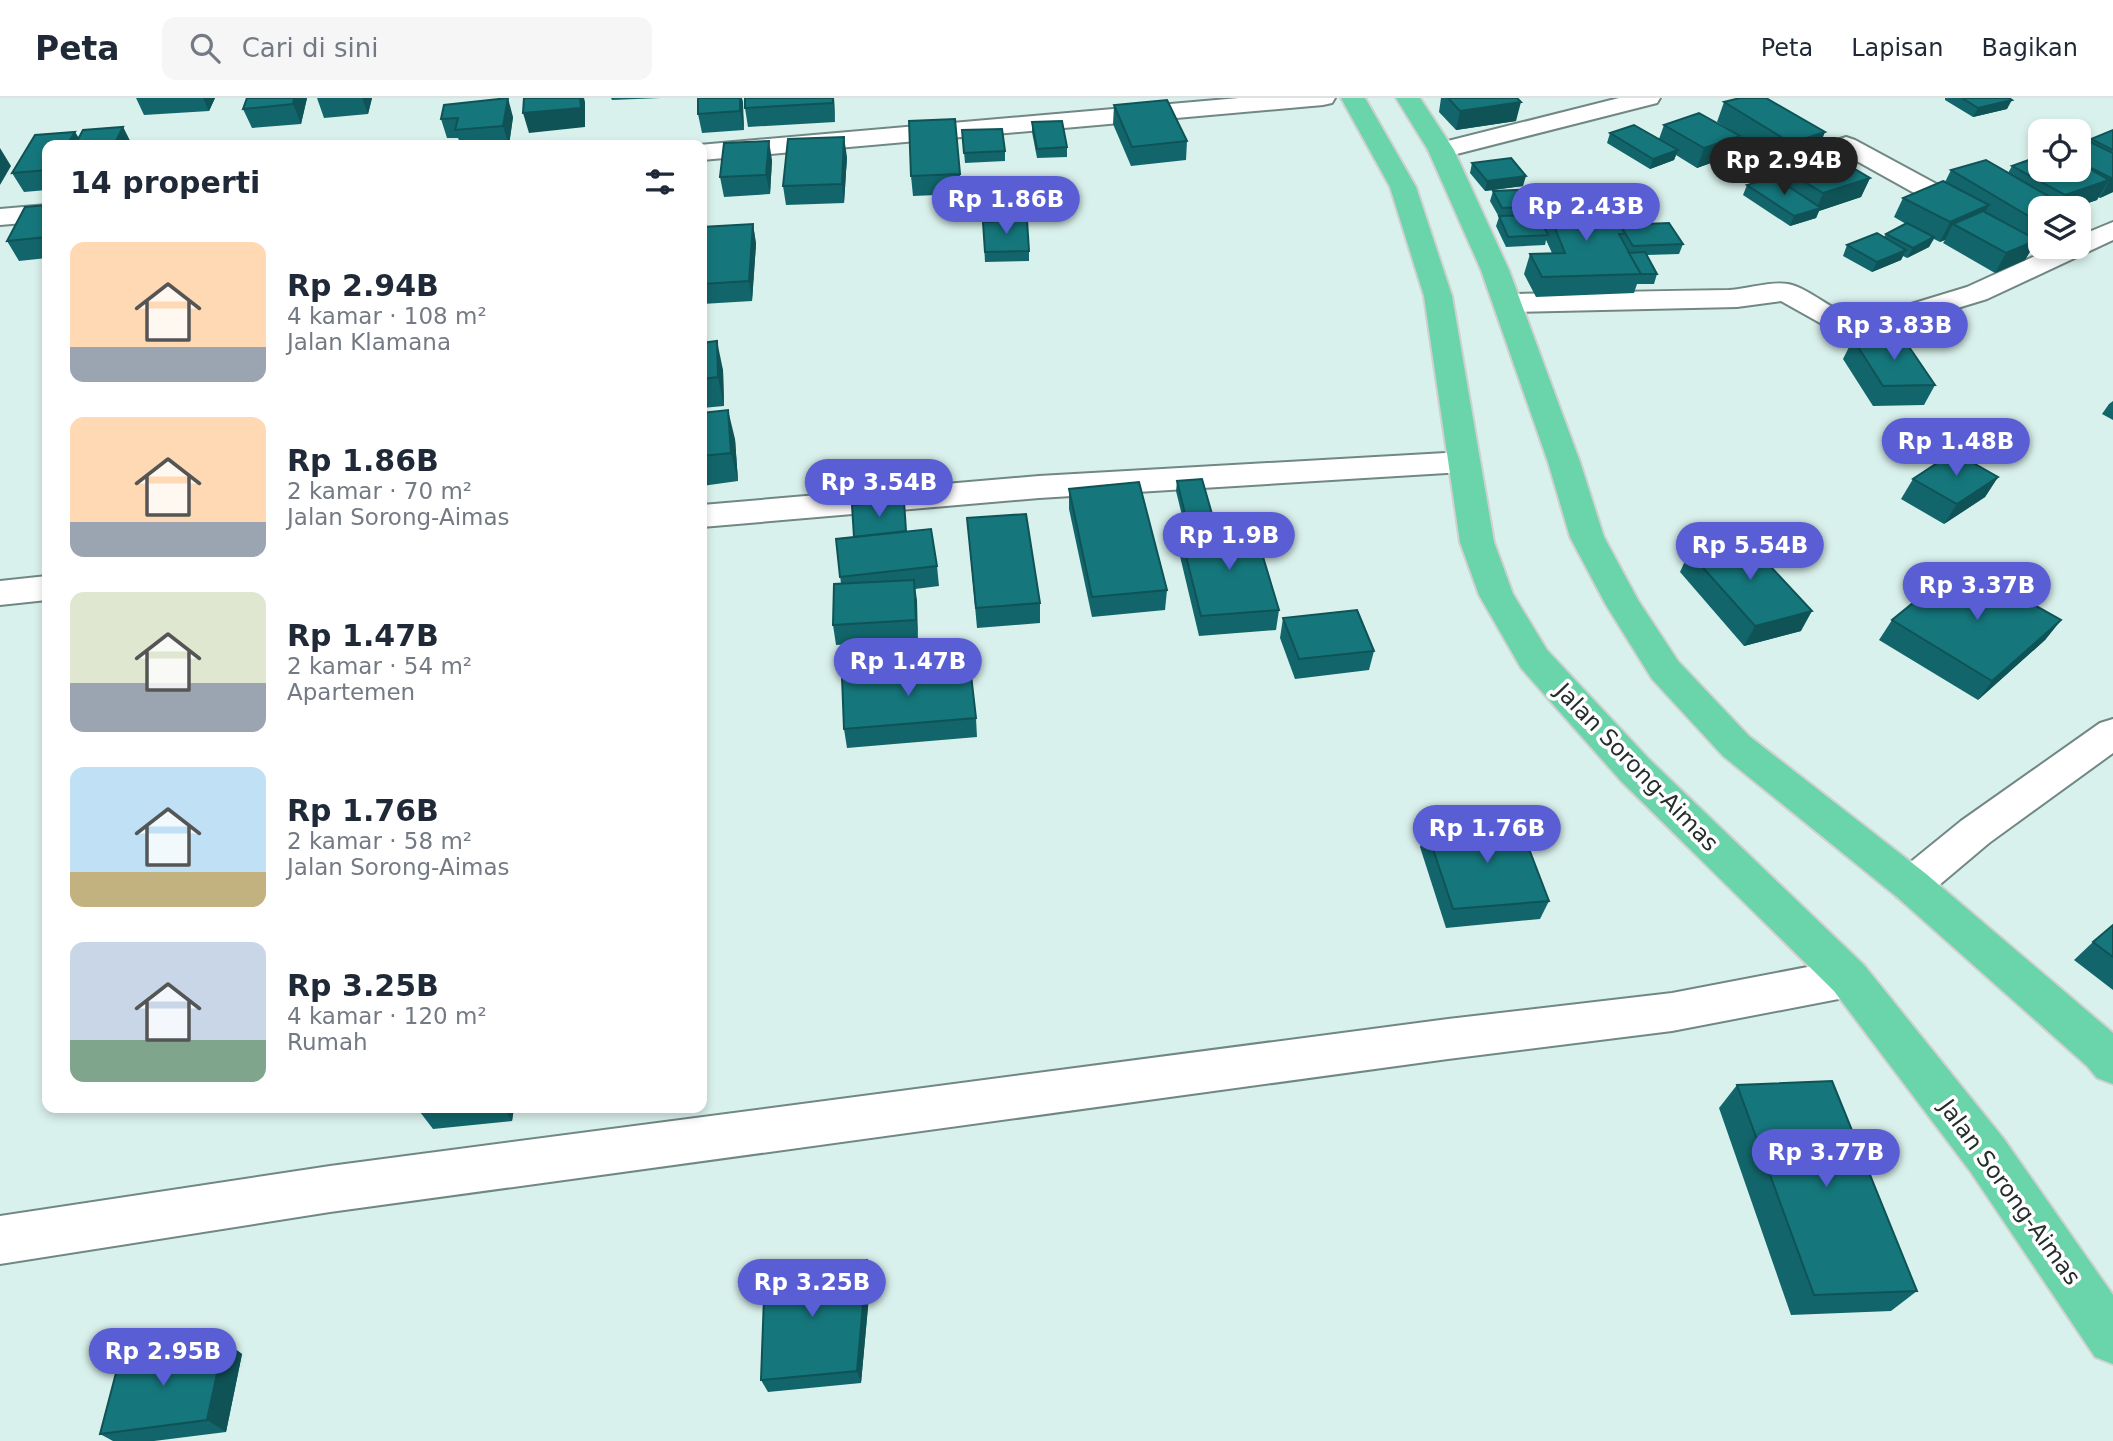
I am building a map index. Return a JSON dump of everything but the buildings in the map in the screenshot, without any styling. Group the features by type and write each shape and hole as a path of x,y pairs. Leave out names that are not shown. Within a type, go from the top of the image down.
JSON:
{"highway":[{"name":"Jalan Sorong-Aimas","path":"1353,98 1403,187 1438,296 1477,542 1496,595 1534,659 1635,770 1849,978 1987,1155 2113,1339"},
{"path":"1408,98 1441,150 1508,303 1564,462 1587,537 1623,606 1665,670 1736,746 1911,885 2103,1052 2113,1064"}],"street":[{"path":"707,152 1323,98"},
{"path":"1441,150 1648,98"},
{"path":"1846,145 1992,225"},
{"path":"0,217 42,213"},
{"path":"2091,238 2113,230"},
{"path":"1508,303 1737,298 1784,292 1800,298 1808,306 1841,323 1881,327 1895,318 1977,293 2040,259"},
{"path":"707,516 1039,488 1463,462"},
{"path":"0,593 42,589"},
{"path":"1911,885 1975,832 2113,733"},
{"path":"0,1240 344,1187 1434,1041 1672,1012 1849,978"}]}
